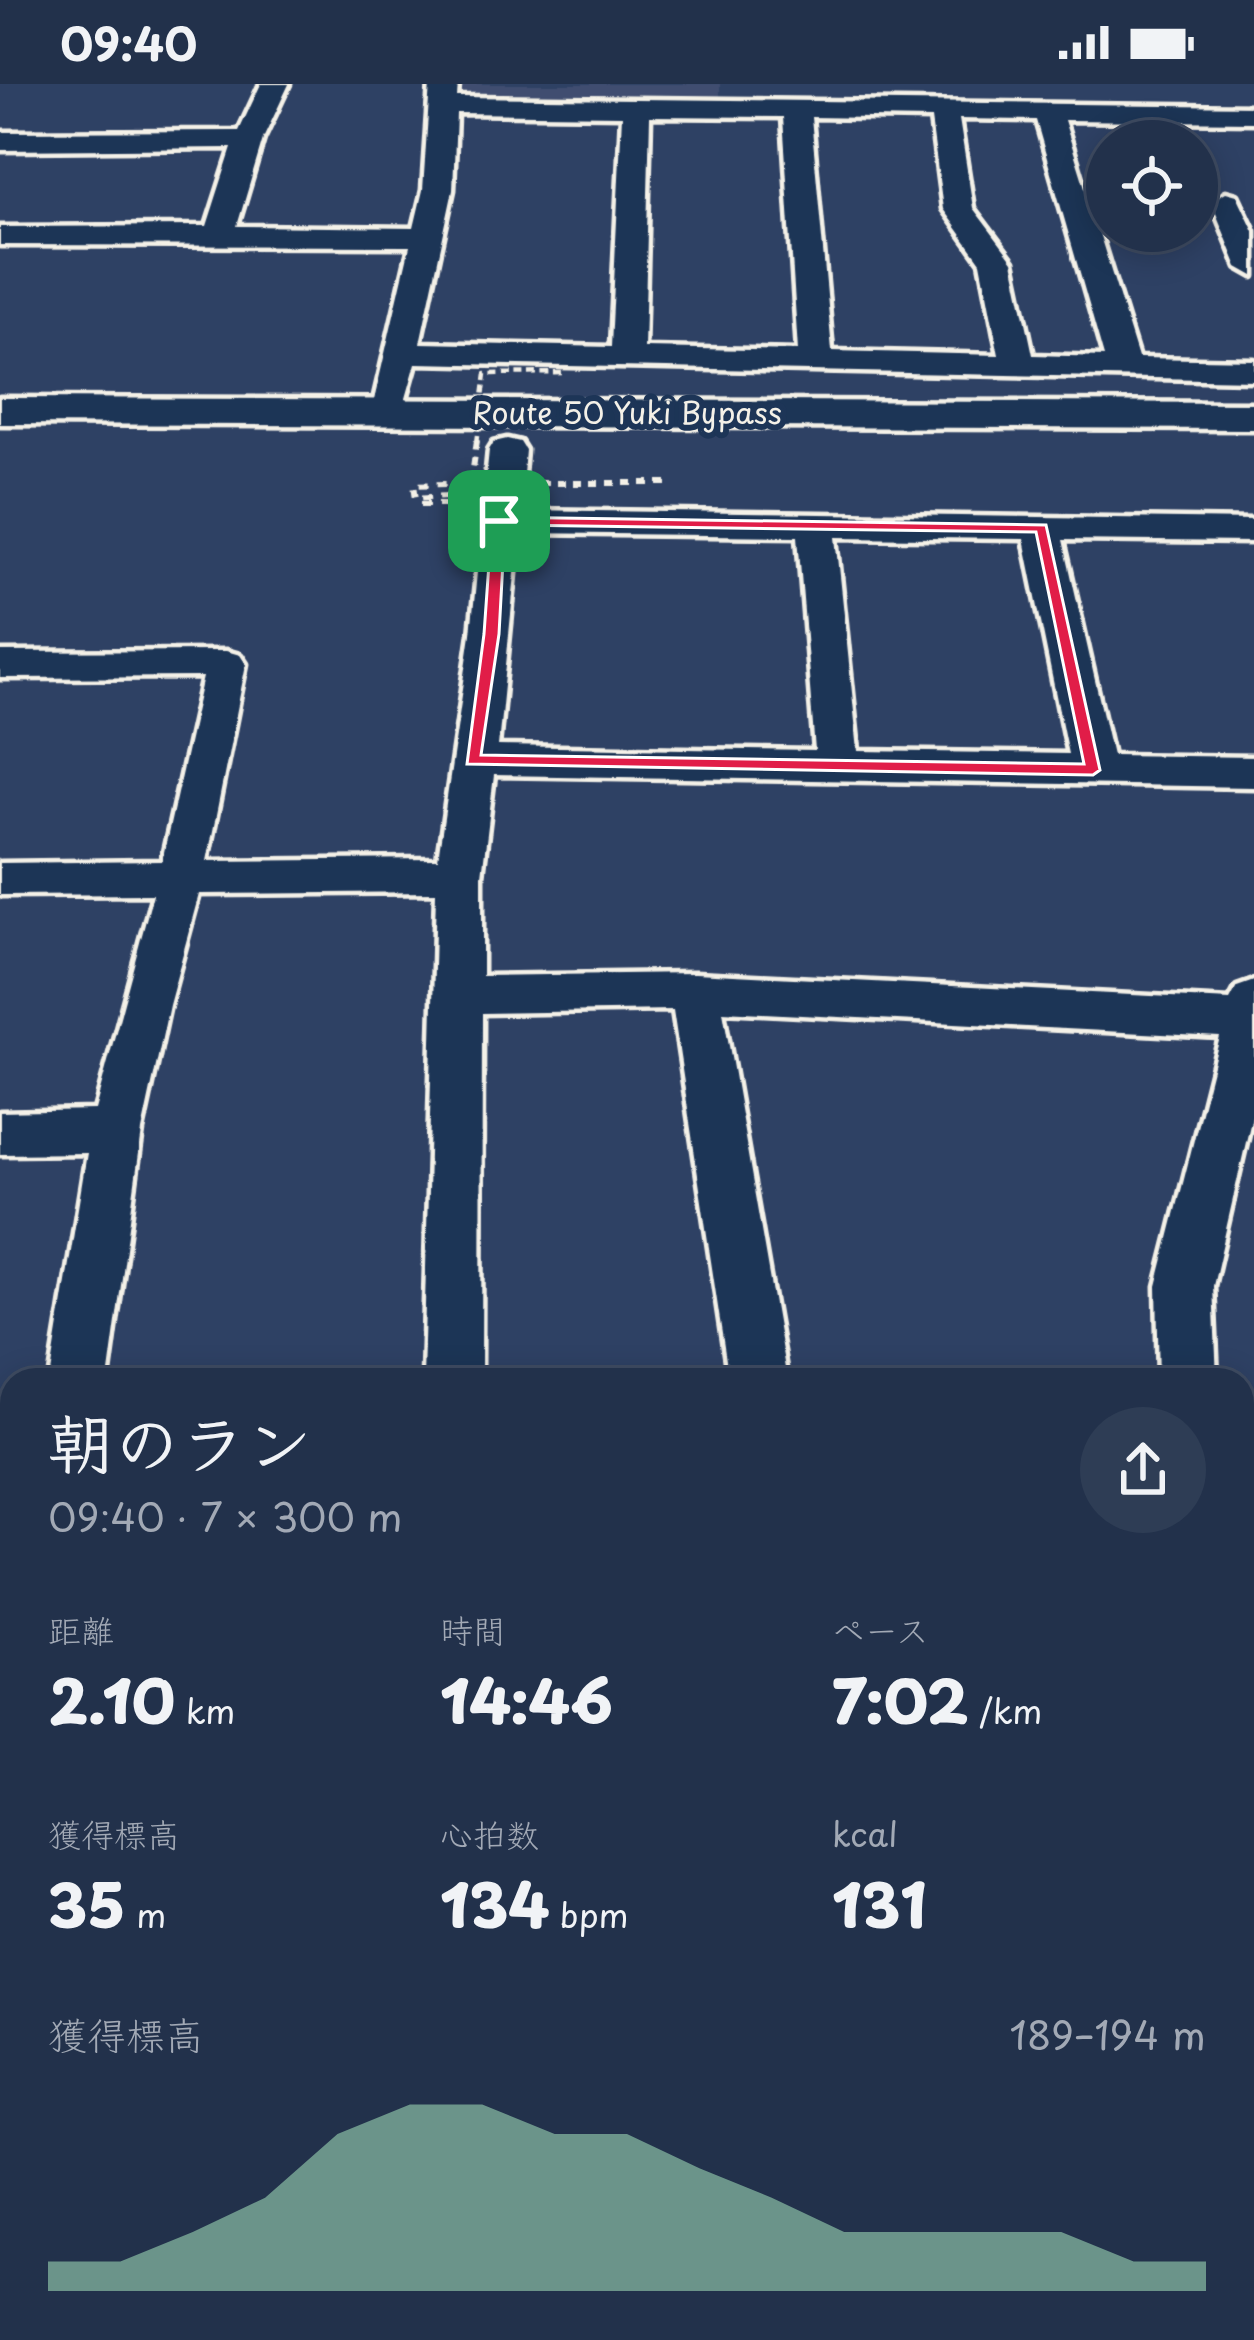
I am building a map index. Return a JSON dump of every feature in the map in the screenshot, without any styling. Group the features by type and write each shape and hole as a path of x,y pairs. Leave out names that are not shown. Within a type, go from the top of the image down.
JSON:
{"highway":[{"name":"Route 50 Yuki Bypass","path":"0,411 1254,416"},
{"name":"Route 50 Yuki Bypass","path":"0,447 1254,450"}],"street":[{"path":"219,236 249,139 275,84"},
{"path":"389,410 438,190 443,94 636,108 1254,114"},
{"path":"627,357 636,108"},
{"path":"796,110 816,361"},
{"path":"944,113 958,209 998,261 1018,365"},
{"path":"1048,113 1124,367"},
{"path":"0,142 249,139"},
{"path":"1071,196 1086,196"},
{"path":"1226,200 1254,267"},
{"path":"0,236 427,237"},
{"path":"403,353 1254,370"},
{"path":"452,1368 459,875 491,634 506,450"},
{"path":"499,521 1254,531"},
{"path":"816,525 838,766"},
{"path":"1042,528 1093,770"},
{"path":"0,665 226,664 181,877 144,1005 116,1131 81,1368"},
{"path":"473,760 1254,772"},
{"path":"0,879 459,875"},
{"path":"455,995 695,991 1253,1013 1185,1286 1188,1368"},
{"path":"695,991 756,1368"},
{"path":"0,1133 116,1131"}],"path":[{"path":"471,483 486,374 564,373"},
{"path":"421,504 481,504 481,494 416,498 414,485 670,483"}],"shaded area":[{"path":"458,84 720,84 720,104 463,101"}],"route":[{"path":"499,521 1042,528 1093,770 473,760 491,634 499,521"}]}
